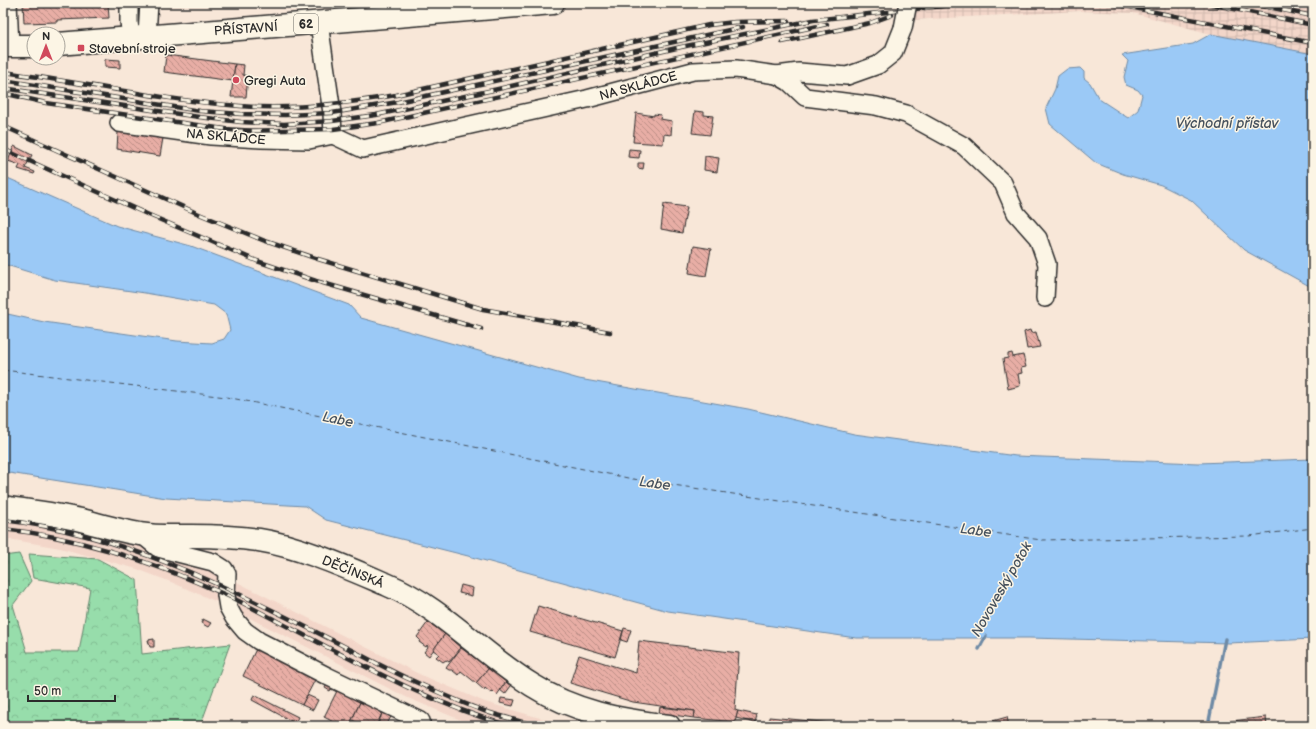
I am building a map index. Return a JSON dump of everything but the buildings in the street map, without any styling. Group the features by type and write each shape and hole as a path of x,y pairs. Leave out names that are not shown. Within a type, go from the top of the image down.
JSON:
{"main road":[{"name":"PŘÍSTAVNÍ","path":"66,43 544,3"},
{"path":"6,46 26,46"},
{"name":"DĚČÍNSKÁ","path":"3,507 81,520 112,529 141,534 261,540 291,547 390,586 426,606 532,685 564,702 597,714 618,719 669,726"}],"street":[{"path":"6,46 8,3"},
{"path":"129,3 129,22 139,37"},
{"path":"139,37 149,3"},
{"name":"NA SKLÁDCE","path":"119,123 211,136 261,139 309,140 333,135 363,149 587,99 693,71 736,69 777,75 799,72 847,76 878,65 893,53 903,28 908,3"},
{"path":"319,23 332,113 333,135"},
{"path":"777,75 789,82 805,97 876,106 906,114 964,146 1003,183 1016,213 1038,238 1047,264 1045,298"},
{"path":"141,534 158,548 213,562 224,569 226,574 226,595 228,607 244,631 259,641 327,676 421,721"}],"shaded area":[{"path":"913,3 1313,3 1313,54 1211,34 1133,13 1080,11 911,20"},
{"path":"3,512 108,533 181,558 233,580 419,674 485,702 554,722 577,726 475,726 408,698 222,604 171,582 137,569 60,548 3,538"}],"green space":[{"path":"19,554 31,581 13,605 27,652 79,652 90,588 33,578 29,554 98,559 137,580 142,654 230,644 201,724 205,726 3,726 3,556"}],"water":[{"name":"Východní přístav","path":"1211,34 1313,54 1313,288 1244,250 1191,200 1161,185 1123,174 1096,163 1050,124 1046,108 1055,89 1058,76 1067,69 1080,68 1084,72 1084,78 1090,83 1099,99 1128,118 1138,110 1142,95 1138,90 1126,85 1124,77 1128,61 1122,55 1193,44"},
{"name":"Labe","path":"3,176 117,226 191,246 349,305 361,318 579,379 748,409 854,434 1016,456 1198,463 1313,459 1313,639 1229,643 1029,638 856,638 668,611 468,556 326,520 305,506 166,498 3,472 3,313 44,322 177,341 212,343 224,339 230,330 226,314 214,305 55,280 3,264"}],"waterway":[{"name":"Novoveský potok","path":"979,649 986,636"},
{"path":"1208,726 1225,639"}],"ferry route":[{"path":"3,370 226,397 633,479 1041,540 1249,536 1313,528"}],"railway":[{"path":"3,88 241,122 284,124 332,121 376,115 681,47 813,20 971,3"},
{"path":"1109,3 1313,43"},
{"path":"1205,3 1313,25"},
{"path":"1247,3 1313,16"},
{"path":"782,42 870,23 892,15"},
{"path":"3,72 180,100 240,106 299,107 396,95 709,25 735,22 788,21"},
{"path":"3,93 46,103 238,131 333,129 378,123 827,24"},
{"path":"3,80 200,111 285,115 332,113 398,102 743,27"},
{"path":"3,126 199,214 265,241 318,259 483,309 610,332"},
{"path":"3,149 149,215 257,261 316,281 481,329"},
{"path":"3,520 46,527 89,537 130,549 171,564 250,599 397,673 445,695 487,712 536,726"},
{"path":"3,529 60,538 89,545 172,572 238,601 389,679 448,705 509,726"}],"place":[{"name":"Stavební stroje","path":"81,48"},
{"name":"Gregi Auta","path":"236,80"}]}
